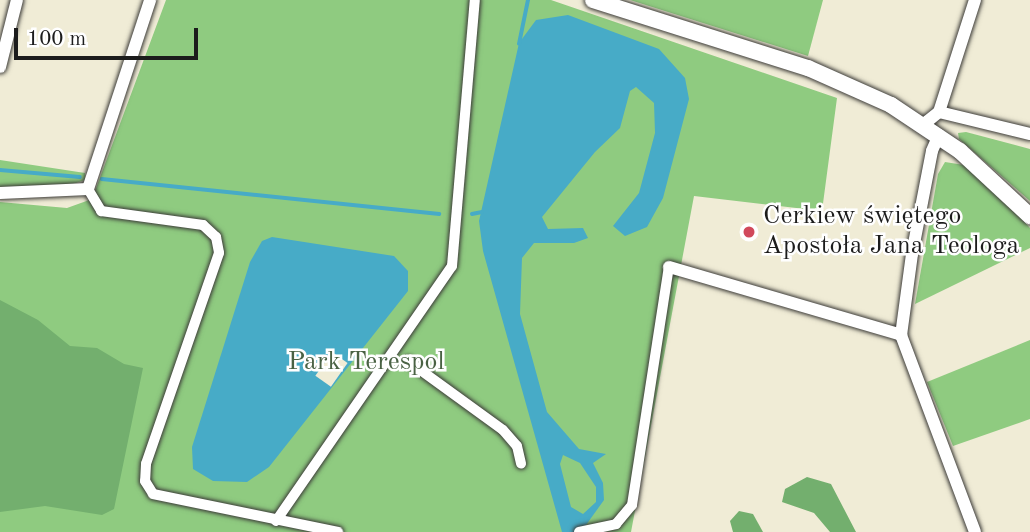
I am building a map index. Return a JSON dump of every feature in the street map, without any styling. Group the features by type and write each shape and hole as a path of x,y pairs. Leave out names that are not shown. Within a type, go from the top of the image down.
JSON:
{"street":[{"path":"0,67 5,25 17,0"},
{"path":"150,0 88,189 101,211 203,225 216,237 219,253 146,464 145,481 153,494 171,501 338,532"},
{"path":"276,521 452,266 475,0"},
{"path":"593,0 808,68 924,124 1030,216"},
{"path":"924,124 939,112 975,0"},
{"path":"939,112 1030,134"},
{"path":"939,135 917,229 901,335 975,532"},
{"path":"0,193 88,189"},
{"path":"582,531 616,524 632,505 669,267 901,335"},
{"path":"408,361 503,430 517,446 521,464"}],"green space":[{"name":"Park Terespol","path":"166,0 551,0 837,98 822,211 694,196 631,532 0,532 0,202 67,208 92,199"},
{"path":"630,0 823,0 808,56"},
{"path":"966,132 1030,149 1030,201 959,139 958,133"},
{"path":"0,160 85,173 85,180 61,188 0,187"},
{"path":"945,162 964,165 1023,220 1030,228 1030,248 915,304 938,174"},
{"path":"0,300 38,320 70,346 97,348 124,364 143,368 114,509 102,515 45,506 0,512"},
{"path":"1030,340 1030,419 953,446 927,382"},
{"path":"807,477 831,484 856,532 830,532 814,513 782,502 785,489"},
{"path":"739,511 753,514 763,532 733,532 730,521"}],"water":[{"path":"568,15 659,49 685,78 689,99 663,198 647,227 625,236 613,226 639,193 655,133 654,103 636,87 630,91 620,128 595,152 542,217 548,229 583,228 588,238 574,243 534,243 522,258 520,314 547,412 579,449 606,454 593,463 603,483 604,500 581,532 562,532 483,251 479,221 519,43 536,20","holes":["563,455 580,463 596,487 596,502 583,514 571,507 560,464"]},
{"path":"272,237 394,256 408,271 408,291 269,467 247,482 213,481 193,469 192,447 250,262 262,241"}],"pier":[{"path":"332,352 348,363 331,387 315,376"}],"waterway":[{"path":"519,44 528,0"},
{"path":"0,170 80,177"},
{"path":"102,179 439,214"},
{"path":"472,214 482,212"}],"place":[{"name":"Cerkiew świętego Apostoła Jana Teologa","path":"749,232"}]}
